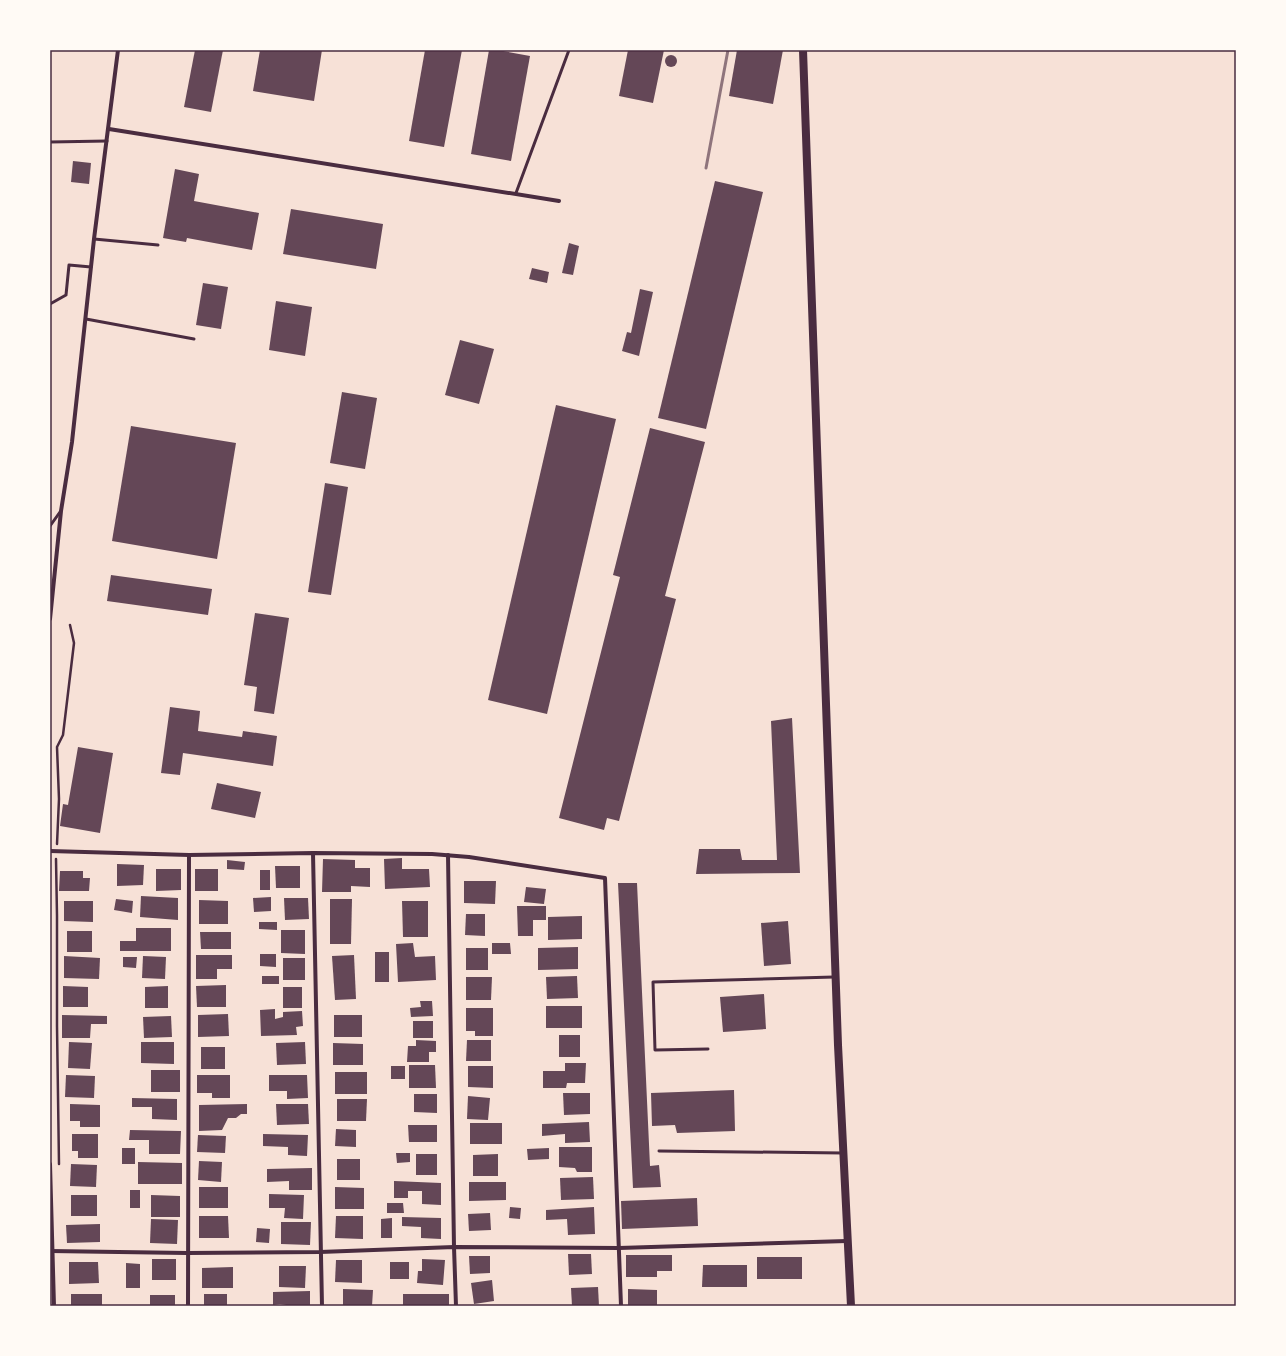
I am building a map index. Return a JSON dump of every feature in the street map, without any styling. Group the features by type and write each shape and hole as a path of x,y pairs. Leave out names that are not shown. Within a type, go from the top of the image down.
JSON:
{"main road":[{"path":"803,50 836,977 851,1306"}],"street":[{"path":"50,620 61,511 72,442 94,240 118,50"},
{"path":"109,128 559,201"},
{"path":"50,851 189,854 432,854 476,858 605,878 620,1306"},
{"path":"313,853 322,1306"},
{"path":"188,1306 189,854"},
{"path":"448,855 456,1306"},
{"path":"50,1164 51,1251 54,1306"},
{"path":"51,1251 187,1253 320,1252 454,1247 619,1248 847,1241"}],"lane":[{"path":"516,193 569,50"},
{"path":"50,142 107,141"},
{"path":"94,240 158,245"},
{"path":"50,304 66,295 69,265 91,267"},
{"path":"86,319 194,339"},
{"path":"50,526 61,511"},
{"path":"708,1049 655,1050 653,982 836,977"},
{"path":"659,1151 844,1153"}],"path":[{"path":"59,1166 56,1026 58,916 56,851 59,799 57,747 63,735 74,643 70,625"}],"building":[{"path":"195,50 223,50 211,112 184,107"},
{"path":"260,50 322,50 314,101 253,91"},
{"path":"425,50 462,50 444,147 409,141"},
{"path":"489,50 498,50 530,56 511,161 471,154"},
{"path":"628,50 664,50 653,103 619,96"},
{"path":"737,50 783,50 773,104 729,96"},
{"path":"669,55 673,55 677,61 673,67 669,67 665,63 665,59"},
{"path":"73,161 91,163 89,184 71,182"},
{"path":"175,169 199,174 194,201 259,213 252,250 187,238 186,242 163,238"},
{"path":"715,181 763,192 706,429 658,418"},
{"path":"291,209 383,224 376,269 283,254"},
{"path":"569,243 579,246 573,275 562,273"},
{"path":"532,268 549,272 547,283 529,279"},
{"path":"203,283 228,287 221,329 196,325"},
{"path":"640,289 653,292 639,356 622,351 627,332 631,333"},
{"path":"276,301 312,307 305,356 269,350"},
{"path":"460,340 494,349 479,404 445,395"},
{"path":"342,392 377,398 365,469 330,463"},
{"path":"556,405 616,419 547,714 488,700"},
{"path":"131,426 236,443 217,559 112,541"},
{"path":"650,428 705,442 665,596 676,599 619,821 607,818 604,830 559,818 620,577 613,575"},
{"path":"325,483 348,487 331,595 308,592"},
{"path":"111,575 212,589 208,615 107,601"},
{"path":"255,613 289,618 274,714 254,711 257,687 244,685"},
{"path":"170,707 200,711 198,731 242,737 243,731 277,736 273,766 183,753 180,775 161,773"},
{"path":"792,718 800,873 696,874 699,849 740,849 742,860 777,860 771,721"},
{"path":"78,747 113,753 100,833 60,826 63,804 68,805"},
{"path":"217,783 261,792 255,818 211,809"},
{"path":"402,858 402,869 429,869 430,887 385,889 384,859"},
{"path":"323,859 355,860 355,868 370,868 370,887 351,886 351,892 322,892"},
{"path":"227,860 245,862 244,870 227,869"},
{"path":"117,864 144,865 143,885 117,886"},
{"path":"275,866 300,866 300,888 276,888"},
{"path":"156,869 181,869 181,890 156,891"},
{"path":"195,869 218,869 218,891 195,891"},
{"path":"260,870 270,870 270,890 260,890"},
{"path":"60,871 83,871 83,878 90,878 89,891 59,891"},
{"path":"464,881 496,881 495,904 464,903"},
{"path":"618,883 637,883 650,1166 659,1165 661,1187 633,1188"},
{"path":"526,887 546,889 544,904 524,902"},
{"path":"141,896 178,898 178,920 140,917"},
{"path":"271,897 271,911 254,912 253,898"},
{"path":"284,898 308,898 309,919 285,920"},
{"path":"116,899 133,901 132,913 114,910"},
{"path":"330,899 352,899 351,944 330,944"},
{"path":"199,900 228,901 228,924 199,924"},
{"path":"64,901 93,901 93,922 64,921"},
{"path":"402,901 428,901 428,937 403,937"},
{"path":"517,906 546,906 546,920 533,920 533,936 518,936"},
{"path":"466,914 485,914 485,936 465,935"},
{"path":"582,916 582,939 548,940 548,917"},
{"path":"788,921 791,964 764,966 761,923"},
{"path":"259,922 277,922 277,930 259,929"},
{"path":"136,928 171,928 171,951 120,951 120,941 136,941"},
{"path":"281,930 305,930 305,954 281,953"},
{"path":"67,931 92,931 92,952 67,952"},
{"path":"200,932 231,932 231,949 201,949"},
{"path":"413,943 415,957 435,956 436,980 398,982 396,944"},
{"path":"492,943 510,943 511,954 492,954"},
{"path":"578,947 578,969 538,970 538,948"},
{"path":"466,948 488,948 488,970 466,970"},
{"path":"375,952 389,952 389,982 375,982"},
{"path":"260,954 276,954 276,967 260,966"},
{"path":"196,955 232,955 232,969 217,969 217,979 196,979"},
{"path":"354,955 356,999 335,1000 332,956"},
{"path":"64,956 100,958 99,979 64,978"},
{"path":"143,956 166,957 165,979 142,978"},
{"path":"123,957 137,957 136,968 123,967"},
{"path":"283,958 305,958 305,980 283,980"},
{"path":"262,976 279,976 279,984 262,984"},
{"path":"577,976 578,998 547,999 546,977"},
{"path":"466,977 492,977 491,1000 466,1000"},
{"path":"226,985 226,1007 197,1007 196,986"},
{"path":"63,986 88,987 88,1007 63,1007"},
{"path":"168,986 168,1008 145,1008 145,987"},
{"path":"283,987 302,987 302,1008 283,1008"},
{"path":"764,994 766,1029 723,1032 720,997"},
{"path":"420,1001 432,1001 433,1016 411,1017 410,1008 421,1007"},
{"path":"546,1006 582,1006 582,1028 546,1028"},
{"path":"466,1008 493,1008 493,1036 475,1036 475,1031 466,1031"},
{"path":"275,1009 275,1019 283,1017 283,1012 302,1011 303,1026 296,1027 297,1035 261,1036 260,1010"},
{"path":"228,1014 229,1036 198,1037 198,1015"},
{"path":"62,1015 107,1016 107,1024 91,1024 90,1038 62,1038"},
{"path":"334,1015 362,1015 362,1037 334,1037"},
{"path":"171,1016 172,1037 144,1038 143,1017"},
{"path":"413,1021 433,1021 433,1038 413,1038"},
{"path":"559,1035 580,1035 580,1057 559,1057"},
{"path":"416,1040 436,1041 436,1052 429,1052 429,1062 407,1062 408,1046 416,1046"},
{"path":"467,1040 491,1040 491,1061 466,1061"},
{"path":"69,1042 92,1043 90,1069 68,1068"},
{"path":"141,1042 174,1042 174,1064 141,1063"},
{"path":"305,1042 306,1064 277,1065 276,1043"},
{"path":"333,1043 363,1044 363,1065 333,1065"},
{"path":"201,1047 225,1047 225,1069 201,1069"},
{"path":"565,1063 586,1063 585,1083 567,1083 566,1088 543,1088 543,1071 565,1071"},
{"path":"409,1065 435,1065 436,1088 409,1088"},
{"path":"391,1066 405,1066 405,1079 391,1079"},
{"path":"468,1066 493,1066 493,1088 468,1087"},
{"path":"151,1070 180,1070 180,1092 151,1092"},
{"path":"335,1072 367,1072 367,1094 335,1094"},
{"path":"66,1075 95,1076 94,1098 65,1097"},
{"path":"197,1075 230,1075 230,1098 212,1098 212,1093 197,1093"},
{"path":"269,1075 307,1075 308,1098 287,1099 287,1091 269,1091"},
{"path":"734,1090 735,1131 677,1133 675,1125 652,1126 651,1093"},
{"path":"563,1093 590,1093 590,1114 564,1115"},
{"path":"414,1094 437,1094 437,1113 414,1112"},
{"path":"468,1096 490,1098 488,1120 467,1119"},
{"path":"132,1098 177,1099 177,1120 152,1119 152,1107 132,1107"},
{"path":"337,1099 367,1099 366,1121 337,1121"},
{"path":"70,1104 100,1105 100,1127 80,1127 80,1121 70,1121"},
{"path":"247,1104 247,1114 241,1114 236,1118 228,1118 222,1130 199,1131 199,1105"},
{"path":"276,1104 308,1104 309,1124 277,1125"},
{"path":"589,1122 590,1142 565,1143 565,1134 542,1136 542,1124"},
{"path":"470,1123 502,1123 502,1144 470,1144"},
{"path":"408,1125 437,1125 437,1142 409,1142"},
{"path":"336,1129 356,1130 356,1147 335,1146"},
{"path":"130,1130 181,1131 180,1154 149,1154 149,1140 129,1140"},
{"path":"72,1134 98,1134 98,1158 78,1158 78,1151 72,1151"},
{"path":"263,1134 308,1135 307,1156 288,1155 288,1147 263,1146"},
{"path":"198,1135 226,1136 225,1153 197,1152"},
{"path":"559,1147 592,1147 592,1172 577,1172 575,1168 559,1167"},
{"path":"122,1148 135,1148 135,1164 122,1164"},
{"path":"549,1148 549,1159 528,1160 527,1149"},
{"path":"396,1153 410,1153 410,1162 397,1163"},
{"path":"416,1154 437,1154 437,1175 416,1175"},
{"path":"498,1154 498,1176 473,1176 473,1155"},
{"path":"337,1159 360,1159 360,1180 337,1180"},
{"path":"199,1161 222,1162 221,1182 198,1180"},
{"path":"138,1162 182,1163 182,1184 138,1184"},
{"path":"71,1164 97,1165 96,1187 70,1186"},
{"path":"312,1168 312,1190 289,1190 289,1181 267,1182 267,1169"},
{"path":"593,1177 594,1199 561,1200 560,1178"},
{"path":"394,1181 441,1183 441,1205 422,1204 422,1191 408,1191 408,1198 394,1198"},
{"path":"469,1182 506,1182 506,1200 469,1201"},
{"path":"199,1187 228,1187 228,1208 199,1208"},
{"path":"335,1187 364,1188 364,1209 335,1209"},
{"path":"130,1190 140,1190 140,1208 130,1208"},
{"path":"269,1194 304,1195 303,1219 284,1218 285,1208 269,1208"},
{"path":"71,1195 97,1195 97,1216 71,1216"},
{"path":"151,1195 180,1196 180,1217 151,1217"},
{"path":"697,1198 698,1226 622,1229 621,1201"},
{"path":"387,1203 403,1203 404,1213 387,1213"},
{"path":"510,1207 521,1208 520,1219 509,1218"},
{"path":"594,1207 595,1234 568,1235 567,1219 546,1220 546,1210"},
{"path":"490,1213 491,1230 469,1231 468,1214"},
{"path":"199,1216 228,1216 229,1238 199,1238"},
{"path":"336,1216 363,1216 363,1239 335,1238"},
{"path":"402,1217 441,1218 441,1239 421,1238 421,1227 402,1226"},
{"path":"392,1218 392,1238 381,1238 381,1219"},
{"path":"151,1219 178,1220 177,1244 150,1243"},
{"path":"281,1222 311,1222 310,1245 281,1244"},
{"path":"100,1224 100,1242 67,1243 66,1225"},
{"path":"257,1228 270,1229 269,1243 256,1242"},
{"path":"568,1254 591,1254 592,1274 569,1275"},
{"path":"626,1255 672,1255 672,1271 657,1271 657,1277 626,1277"},
{"path":"469,1256 490,1256 490,1273 470,1274"},
{"path":"757,1257 802,1257 802,1279 757,1279"},
{"path":"152,1259 176,1259 176,1280 152,1280"},
{"path":"422,1259 445,1260 443,1285 417,1283 418,1271 422,1271"},
{"path":"336,1260 362,1260 362,1283 335,1282"},
{"path":"69,1262 98,1262 99,1283 69,1284"},
{"path":"390,1262 409,1262 409,1279 390,1279"},
{"path":"126,1263 140,1264 140,1288 126,1288"},
{"path":"703,1265 747,1265 747,1287 702,1287"},
{"path":"279,1266 306,1266 305,1288 279,1287"},
{"path":"233,1267 233,1288 202,1288 202,1268"},
{"path":"492,1280 494,1301 474,1304 471,1283"},
{"path":"598,1287 599,1306 572,1306 571,1288"},
{"path":"343,1289 373,1290 372,1306 343,1306"},
{"path":"628,1289 657,1290 657,1306 628,1306"},
{"path":"310,1291 310,1306 273,1305 273,1292"},
{"path":"71,1294 102,1294 102,1306 71,1306"},
{"path":"204,1294 227,1294 227,1306 204,1306"},
{"path":"403,1294 449,1294 449,1306 403,1306"},
{"path":"150,1295 175,1295 175,1306 150,1306"}],"railway":[{"path":"706,168 728,50"}]}
